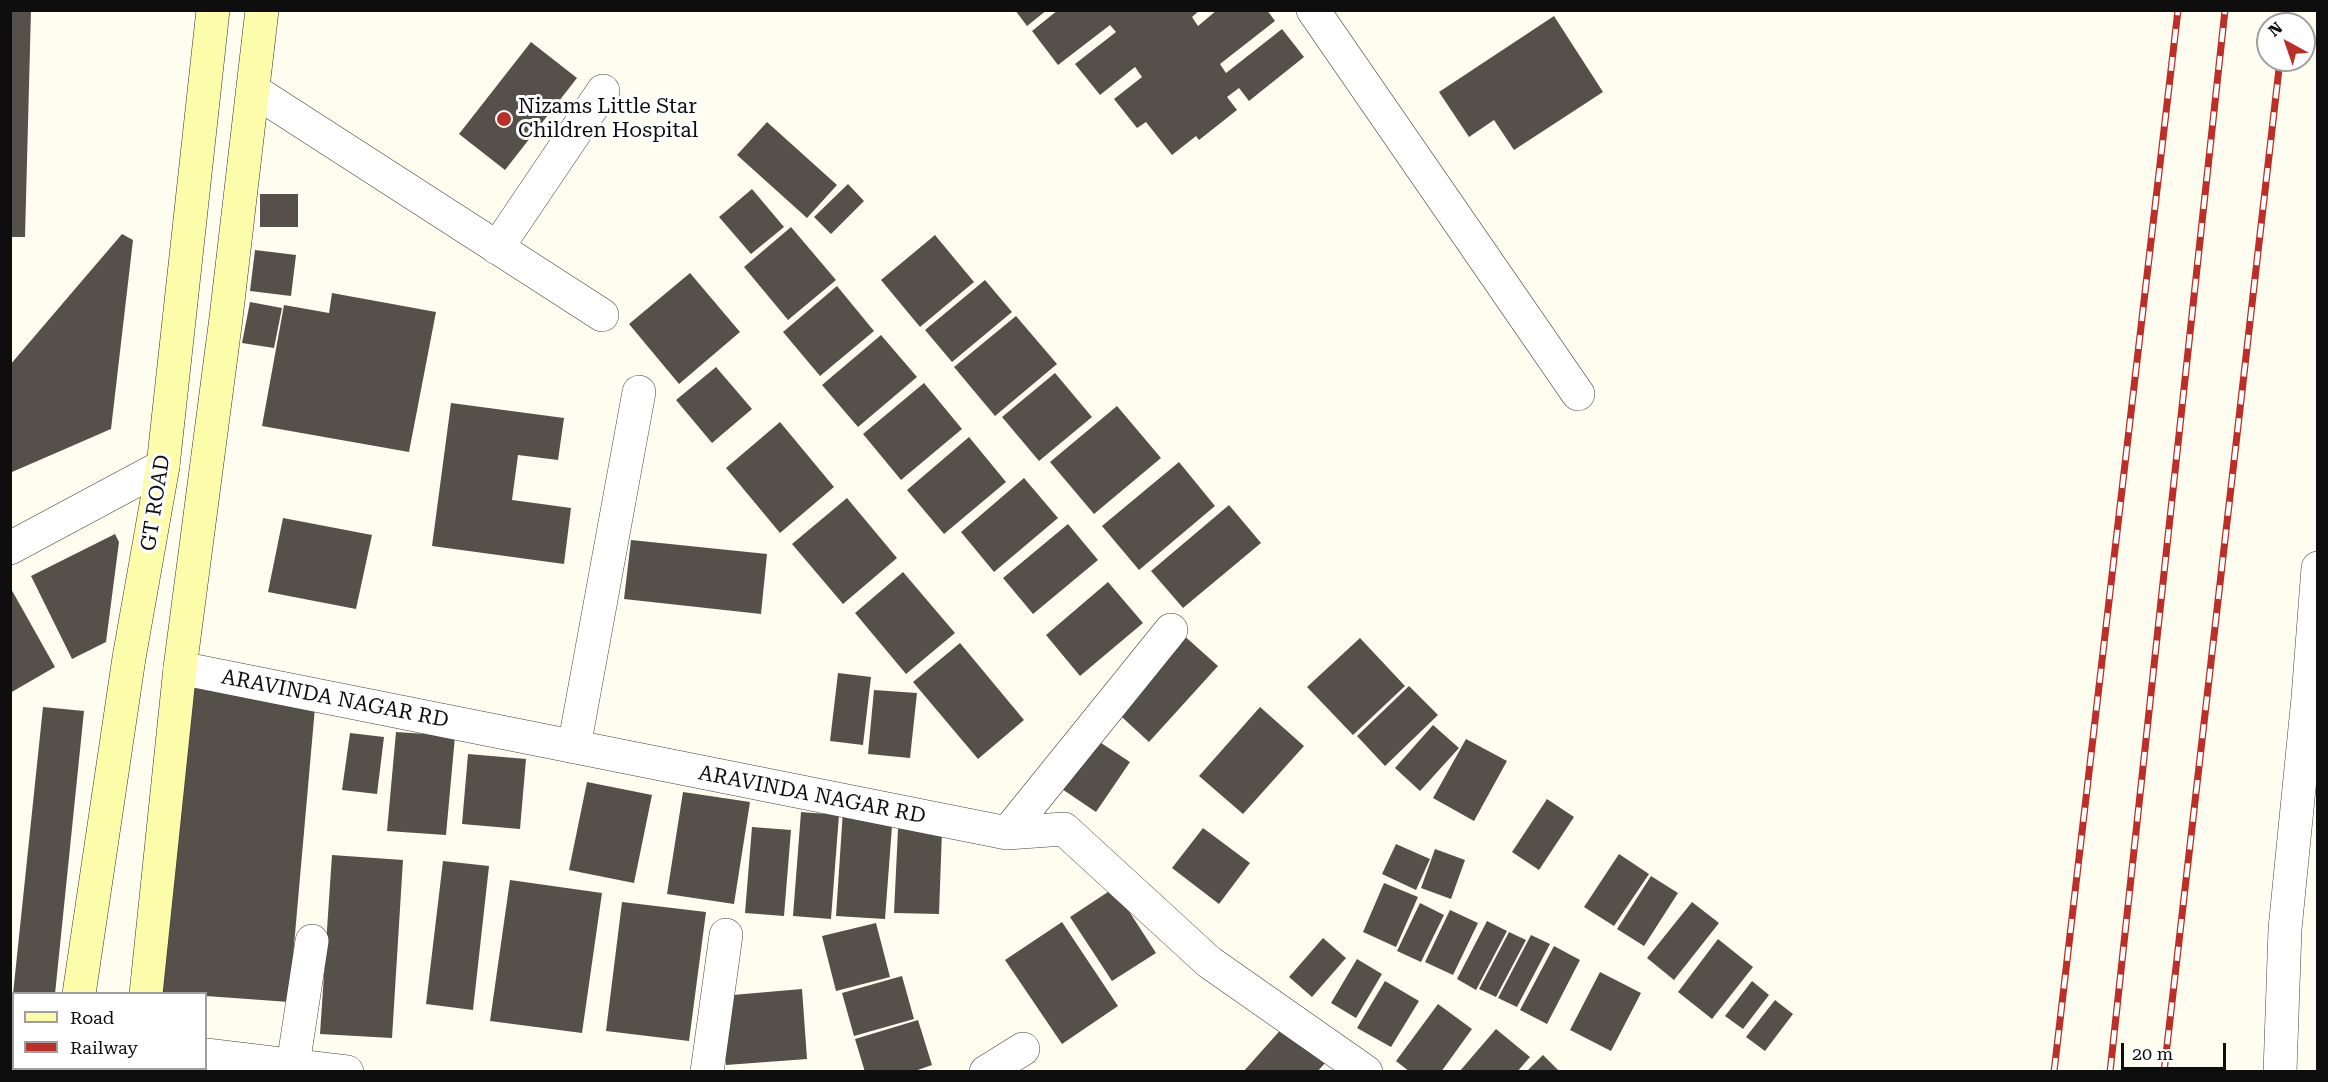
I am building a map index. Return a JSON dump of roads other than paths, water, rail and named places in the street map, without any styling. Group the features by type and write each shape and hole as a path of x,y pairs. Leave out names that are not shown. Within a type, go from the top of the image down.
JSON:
{"main road":[{"name":"GT ROAD","path":"79,992 129,658 163,466 213,10"},
{"path":"146,992 180,668 226,318 262,10"}],"street":[{"path":"1313,10 1578,394"},
{"path":"253,90 602,315"},
{"path":"497,248 603,92"},
{"path":"574,747 639,392"},
{"path":"10,548 163,466"},
{"path":"2280,1071 2285,929 2313,698 2318,568"},
{"path":"1007,833 1171,630"},
{"name":"ARAVINDA NAGAR RD","path":"180,668 1007,833 1064,829 1209,962 1366,1071"},
{"path":"707,1071 726,935"},
{"path":"293,1065 312,941"},
{"path":"986,1071 1023,1049"},
{"path":"207,1055 346,1071"}],"railway":[{"path":"2054,1072 2178,10"},
{"path":"2110,1072 2225,10"},
{"path":"2164,1072 2279,72"}],"place":[{"name":"Nizams Little Star Children Hospital","path":"504,119"}]}
